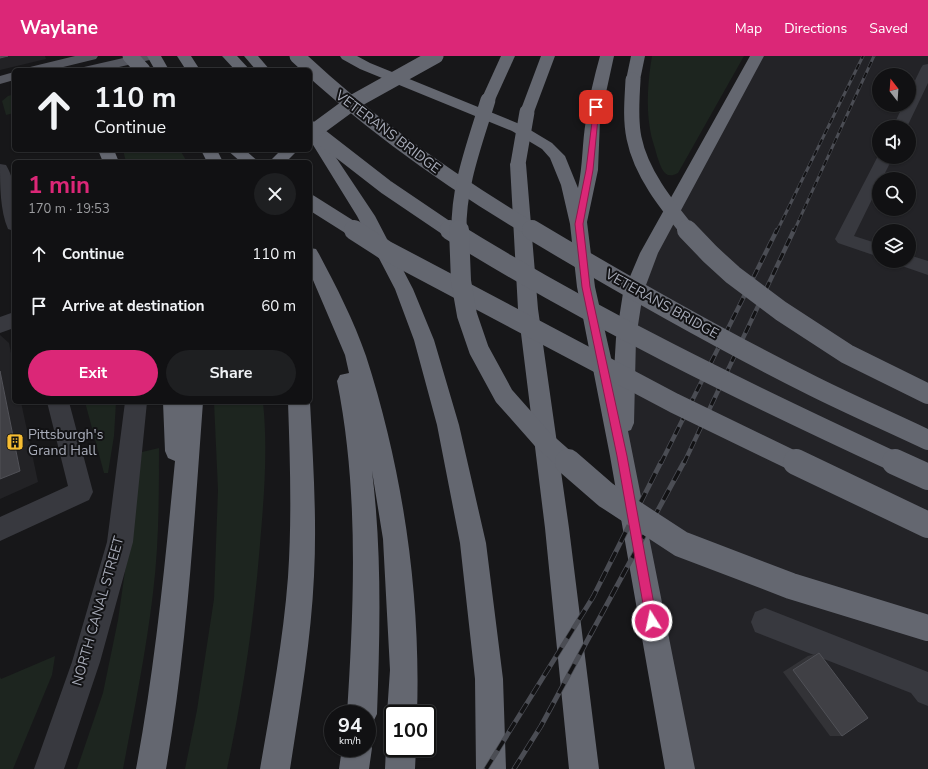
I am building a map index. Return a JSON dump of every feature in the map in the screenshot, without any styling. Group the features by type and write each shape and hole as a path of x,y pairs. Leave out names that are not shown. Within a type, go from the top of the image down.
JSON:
{"highway":[{"path":"130,56 141,68"},
{"path":"154,56 161,68"},
{"path":"184,56 192,68"},
{"path":"229,56 241,68"},
{"path":"251,56 261,68"},
{"name":"VETERANS BRIDGE","path":"297,56 309,68"},
{"path":"347,56 365,66 517,128 547,146 557,156 569,185 579,224 586,287 622,456 680,769"},
{"path":"312,132 321,124 364,96 436,56"},
{"path":"508,56 488,100 465,175 459,218 461,281 467,315 479,350 504,396 542,440 606,495 681,544 791,586 928,628"},
{"path":"548,56 527,112 518,164 528,309 557,528 584,769"},
{"path":"579,224 590,170 593,120 607,56"},
{"path":"638,56 633,80 632,127 639,156 655,187 679,221 703,248 737,279 781,312 846,353 928,394"},
{"path":"622,456 626,338 633,293 649,253 757,56"},
{"name":"VETERANS BRIDGE","path":"312,71 365,116 481,200 668,309 815,387 928,440"},
{"path":"312,131 354,163 432,219 524,275 633,334 780,409 928,477"},
{"path":"312,132 366,216 404,289 424,340 448,425 473,543 489,679 491,769"},
{"path":"238,152 249,160"},
{"path":"279,160 288,152"},
{"path":"312,203 385,250 674,403 928,525"},
{"path":"312,258 328,290 354,355 379,445 396,539 404,670 402,705"},
{"path":"328,290 353,401 363,489 366,598 362,705"},
{"path":"174,404 176,454 175,597"},
{"path":"151,769 157,736 175,597 192,404"},
{"path":"275,769 291,667 301,576 304,486 299,404"},
{"path":"354,769 356,757"},
{"path":"400,769 401,757"}],"main road":[{"path":"44,68 91,56"},
{"path":"97,68 149,56"},
{"path":"0,80 12,77"},
{"path":"0,89 12,86"}],"street":[{"path":"903,120 928,70"},
{"path":"872,249 844,239 882,164"},
{"path":"0,169 2,187 12,219"},
{"path":"916,264 928,268"},
{"path":"0,325 12,321"},
{"path":"0,529 81,492 59,404"},
{"name":"NORTH CANAL STREET","path":"49,769 86,662 120,542 136,404"},
{"path":"765,622 921,683 928,692"}],"shaded area":[{"path":"652,56 744,56 678,173 673,175 666,174 664,172 657,156 651,132 648,111 648,92"},
{"path":"757,56 928,56 928,769 680,769 622,456 633,293"},
{"path":"12,95 12,114 6,115 2,101"},
{"path":"124,152 181,152 186,160 126,160"},
{"path":"86,404 116,404 114,436 108,473 104,473"},
{"path":"214,404 263,404 265,438 264,491 258,572 247,657 227,769 185,769 197,710 214,599 218,490"},
{"path":"159,448 158,539 153,593 143,659 123,769 77,769 103,693 118,620 142,452"},
{"path":"55,656 52,675 13,769 0,769 0,677 1,679"}],"building":[{"path":"0,371 20,471 0,479"},
{"path":"819,653 868,718 842,736 793,670"}],"railway":[{"path":"777,231 863,56"},
{"path":"794,231 874,56"},
{"path":"661,463 777,230"},
{"path":"684,463 794,230"},
{"path":"486,769 593,597 661,462"},
{"path":"514,769 541,726 684,462"}],"place":[{"name":"Pittsburgh's Grand Hall","path":"15,442"}],"route":[{"path":"596,107 593,120 590,170 579,224 586,287 622,456 652,621"}]}
